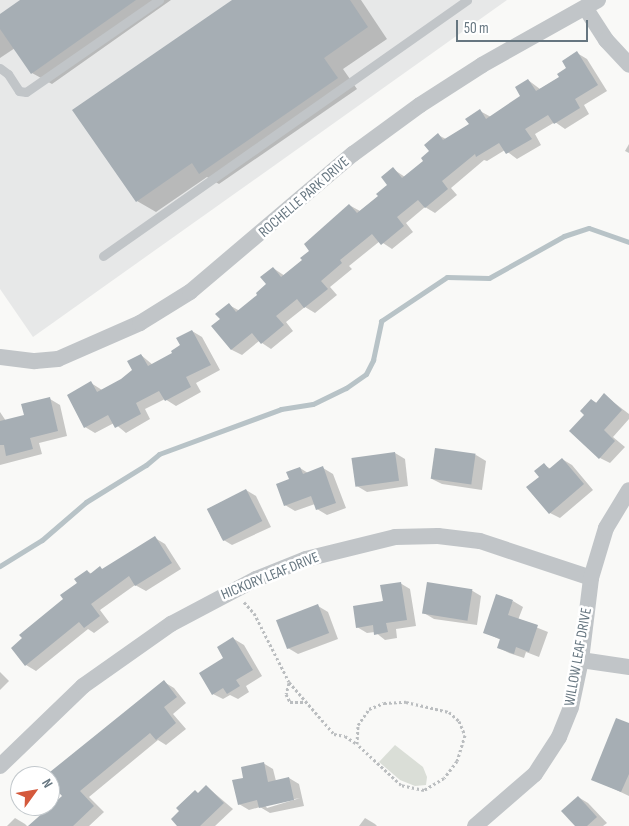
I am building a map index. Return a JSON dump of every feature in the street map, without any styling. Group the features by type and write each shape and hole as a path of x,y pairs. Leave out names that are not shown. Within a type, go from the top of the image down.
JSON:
{"street":[{"path":"592,4 606,40 629,65"},
{"name":"ROCHELLE PARK DRIVE","path":"0,357 34,361 58,359 140,323 198,286 353,154 420,105 482,65 592,4"},
{"name":"WILLOW LEAF DRIVE","path":"475,826 536,774 559,737 571,707 581,660 591,578 606,528 629,490"},
{"name":"HICKORY LEAF DRIVE","path":"0,766 83,686 171,624 236,589 306,559 395,537 438,536 480,541 591,578"},
{"path":"581,660 629,667"}],"lane":[{"path":"0,68 8,74 19,91 26,92 160,0"},
{"path":"103,256 467,0"}],"path":[{"path":"236,589 254,613 289,682 334,734 345,736 357,744 401,785 424,790 444,778 457,761 465,735 459,720 448,712 426,705 384,703 369,709 358,725 357,744"},
{"path":"289,682 286,694 290,702 307,702"}],"shaded area":[{"path":"0,0 507,0 33,337 0,289"},
{"path":"395,745 423,767 427,777 426,785 415,786 400,780 379,762"}],"building":[{"path":"20,0 136,0 31,74 0,29 0,14"},
{"path":"232,0 350,0 368,27 324,58 338,78 199,174 192,163 136,202 72,110"},
{"path":"577,51 598,85 575,99 580,108 554,124 548,115 525,129 532,139 506,154 499,143 476,157 475,154 442,181 448,189 425,208 418,200 397,217 404,226 381,245 372,234 340,260 342,263 321,281 328,289 304,308 297,299 276,316 284,325 261,344 252,333 231,350 211,326 220,319 215,314 229,303 236,312 257,295 256,293 266,284 260,277 273,267 281,277 302,260 300,258 309,251 304,244 349,204 357,213 378,196 376,194 387,185 381,177 393,167 402,178 423,161 421,158 429,151 424,145 438,133 443,140 469,124 465,119 480,109 486,119 520,96 515,87 528,79 536,91 559,77 557,74 566,68 562,61"},
{"path":"192,330 211,365 186,377 191,387 165,401 159,391 136,403 141,414 115,428 108,415 84,428 67,395 91,381 97,392 121,379 132,370 127,361 141,354 148,366 172,353 171,351 180,345 176,338"},
{"path":"604,393 622,410 604,430 615,441 599,459 569,431 584,415 580,411 591,399 596,403"},
{"path":"50,397 58,431 30,438 33,449 6,456 4,445 0,445 0,421 24,415 21,404"},
{"path":"435,448 476,454 471,484 431,479"},
{"path":"395,452 399,481 355,487 351,458"},
{"path":"562,458 584,484 549,514 526,487 539,477 534,471 544,463 549,469"},
{"path":"323,466 336,503 316,510 311,496 284,506 276,484 289,479 286,472 300,467 303,474"},
{"path":"246,489 262,521 223,541 207,509"},
{"path":"155,536 172,563 135,586 129,576 91,604 100,616 84,628 79,622 25,666 11,648 22,638 19,635 63,599 60,595 77,583 74,579 87,570 90,574 100,566 102,569"},
{"path":"401,582 407,620 386,623 388,632 374,635 373,625 356,628 353,606 383,601 380,585"},
{"path":"427,582 472,589 467,621 422,614"},
{"path":"496,594 513,600 508,615 538,625 529,652 516,647 514,654 497,648 500,639 483,633"},
{"path":"318,604 329,633 287,649 276,620"},
{"path":"233,637 253,670 236,680 240,686 227,694 223,688 212,695 199,673 223,658 217,647"},
{"path":"164,680 177,697 164,707 176,723 156,740 150,733 80,791 94,806 73,826 28,826 39,816 60,816 60,798 62,796 60,794 60,766 57,766"},
{"path":"616,718 629,723 629,774 621,792 591,780"},
{"path":"264,762 268,782 289,777 294,800 259,808 257,800 238,805 232,780 243,778 241,767"},
{"path":"206,785 224,803 200,826 177,826 171,819 179,811 176,808 195,790 198,793"},
{"path":"578,796 597,817 587,826 575,826 561,811"}],"waterway":[{"path":"0,566 42,540 86,502 146,465 159,454 281,409 313,404 346,388 366,374 373,360 381,321 447,277 489,278 564,236 589,228 629,242"}]}
